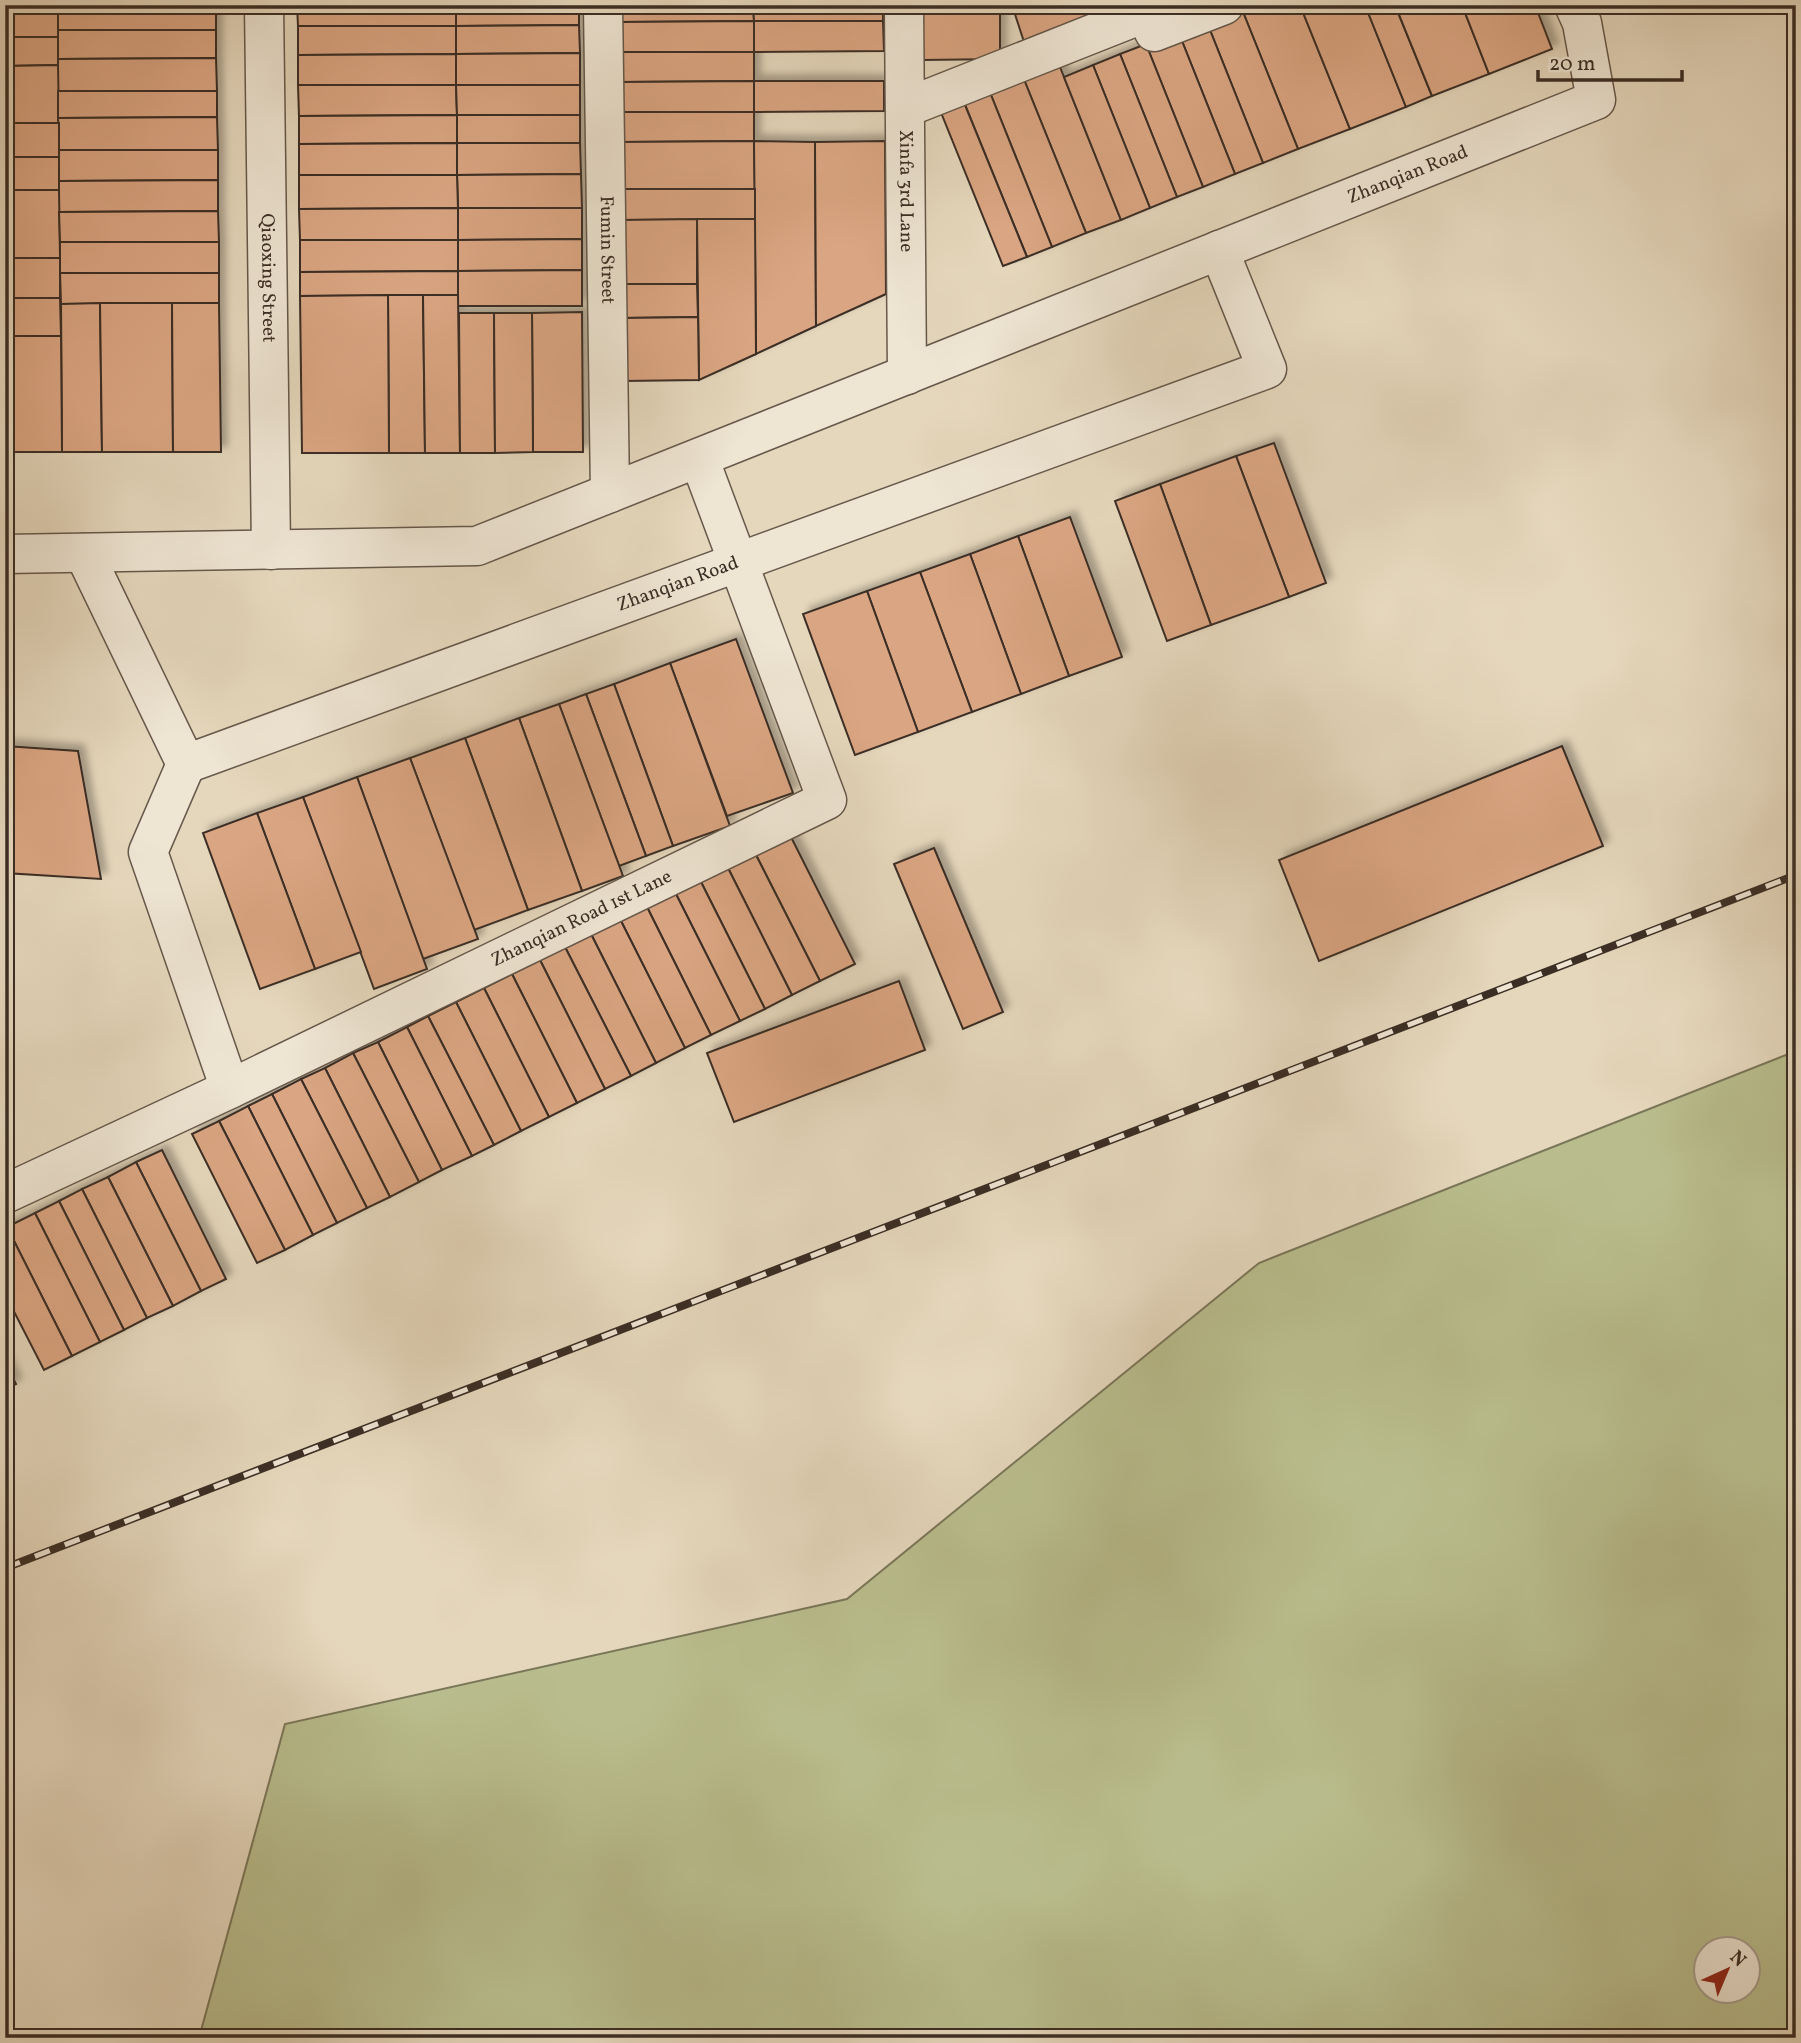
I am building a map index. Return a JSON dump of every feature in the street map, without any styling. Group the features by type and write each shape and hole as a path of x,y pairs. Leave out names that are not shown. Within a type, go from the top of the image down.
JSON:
{"street":[{"name":"Qiaoxing Street","path":"264,5 271,550"},
{"name":"Fumin Street","path":"603,5 610,493"},
{"name":"Xinfa 3rd Lane","path":"904,5 907,374"},
{"path":"905,108 1143,9 1154,32 1224,5"},
{"name":"Zhanqian Road","path":"5,554 477,546 1596,100 1581,23 1574,5"},
{"name":"Zhanqian Road","path":"186,764 1267,369 1219,250"},
{"name":"Zhanqian Road 1st Lane","path":"5,1194 230,1089 827,800 699,458"},
{"path":"84,553 186,764 148,852 230,1089"}],"green space":[{"path":"1796,1051 1796,2038 199,2038 285,1724 847,1599 1259,1263"}],"building":[{"path":"5,5 58,5 58,37 5,37"},
{"path":"58,5 216,5 216,30 58,30"},
{"path":"297,5 456,5 456,26 298,26"},
{"path":"456,5 579,5 579,25 456,26"},
{"path":"620,5 753,5 754,21 620,22"},
{"path":"753,5 883,5 883,21 754,21"},
{"path":"923,5 1000,5 1000,59 923,60"},
{"path":"1012,5 1129,5 1025,45"},
{"path":"1300,5 1350,129 1298,149 1241,7"},
{"path":"1300,5 1365,5 1406,107 1350,129"},
{"path":"1365,5 1395,5 1432,96 1406,107"},
{"path":"1395,5 1462,5 1489,74 1432,96"},
{"path":"1462,5 1535,5 1552,49 1489,74"},
{"path":"1241,7 1298,149 1263,163 1206,20"},
{"path":"1206,20 1263,163 1235,174 1178,31"},
{"path":"754,21 754,52 620,52 620,22"},
{"path":"754,21 883,21 884,51 754,52"},
{"path":"579,25 580,53 456,54 456,26"},
{"path":"298,26 456,26 456,54 298,55"},
{"path":"58,30 216,30 216,58 58,59"},
{"path":"1178,31 1235,174 1203,187 1146,44"},
{"path":"5,37 58,37 58,65 5,66"},
{"path":"1146,44 1203,187 1177,197 1120,54"},
{"path":"620,52 754,52 754,81 621,82"},
{"path":"580,53 580,85 456,85 456,54"},
{"path":"456,54 456,85 298,85 298,55"},
{"path":"1120,54 1177,197 1150,208 1093,65"},
{"path":"216,58 217,91 58,91 58,59"},
{"path":"1058,62 1121,220 1086,233 1023,77"},
{"path":"58,65 59,123 5,123 5,66"},
{"path":"1093,65 1150,208 1121,220 1064,77"},
{"path":"1023,77 1086,233 1052,247 989,90"},
{"path":"754,81 754,112 621,112 621,82"},
{"path":"754,81 884,81 884,111 754,112"},
{"path":"298,85 456,85 457,115 299,116"},
{"path":"456,85 580,85 580,115 457,115"},
{"path":"989,90 1052,247 1027,257 963,100"},
{"path":"58,91 217,91 217,117 58,118"},
{"path":"963,100 1027,257 1003,266 940,110"},
{"path":"621,112 754,112 754,141 621,142"},
{"path":"457,115 457,143 299,144 299,116"},
{"path":"457,115 580,115 580,143 457,143"},
{"path":"217,117 218,150 59,150 58,118"},
{"path":"5,123 59,123 59,157 5,157"},
{"path":"754,141 755,189 622,189 621,142"},
{"path":"754,141 815,142 816,326 756,354"},
{"path":"885,141 886,294 816,326 815,142"},
{"path":"457,143 457,175 299,175 299,144"},
{"path":"457,143 580,143 581,174 457,175"},
{"path":"59,150 218,150 218,180 59,181"},
{"path":"5,157 59,157 59,190 5,190"},
{"path":"581,174 582,208 458,208 457,175"},
{"path":"299,175 457,175 458,208 299,209"},
{"path":"218,180 218,211 59,212 59,181"},
{"path":"622,189 755,189 755,219 622,220"},
{"path":"5,190 59,190 60,258 5,258"},
{"path":"458,208 458,240 300,240 299,209"},
{"path":"458,208 582,208 582,239 458,240"},
{"path":"218,211 219,242 60,242 59,212"},
{"path":"697,219 755,219 756,354 699,380"},
{"path":"697,219 697,284 622,284 622,220"},
{"path":"582,239 582,270 458,271 458,240"},
{"path":"300,240 458,240 458,271 300,272"},
{"path":"60,242 219,242 219,273 60,273"},
{"path":"5,258 60,258 60,298 5,298"},
{"path":"582,270 582,306 458,306 458,271"},
{"path":"458,271 458,295 300,296 300,272"},
{"path":"60,273 219,273 219,303 61,304"},
{"path":"622,284 697,284 698,317 623,318"},
{"path":"388,295 423,295 425,453 389,453"},
{"path":"388,295 389,453 302,453 300,296"},
{"path":"423,295 458,295 460,453 425,453"},
{"path":"5,298 60,298 61,336 5,336"},
{"path":"100,303 102,452 62,452 61,304"},
{"path":"100,303 172,303 173,452 102,452"},
{"path":"172,303 219,303 221,452 173,452"},
{"path":"582,312 583,452 533,452 532,313"},
{"path":"459,313 494,313 495,453 460,453"},
{"path":"494,313 532,313 533,452 495,453"},
{"path":"698,317 699,380 623,381 623,318"},
{"path":"5,336 61,336 62,452 5,452"},
{"path":"1274,443 1326,583 1289,597 1236,456"},
{"path":"1236,456 1289,597 1211,625 1160,484"},
{"path":"1160,484 1211,625 1167,641 1115,501"},
{"path":"1070,517 1122,657 1069,676 1018,536"},
{"path":"1018,536 1069,676 1021,694 970,554"},
{"path":"970,554 1021,694 972,712 920,572"},
{"path":"920,572 972,712 918,732 867,591"},
{"path":"867,591 918,732 855,755 803,614"},
{"path":"736,639 793,793 727,816 670,663"},
{"path":"670,663 730,826 673,846 614,684"},
{"path":"614,684 673,846 646,856 586,694"},
{"path":"586,694 646,856 619,866 559,704"},
{"path":"559,704 623,876 582,891 519,718"},
{"path":"519,718 582,891 528,910 465,738"},
{"path":"465,738 528,910 474,930 410,758"},
{"path":"5,746 78,751 101,879 5,873"},
{"path":"1562,746 1603,846 1319,961 1279,860"},
{"path":"410,758 478,939 423,959 357,777"},
{"path":"357,777 427,969 374,989 303,797"},
{"path":"303,797 361,952 315,969 257,813"},
{"path":"257,813 315,969 260,989 203,833"},
{"path":"790,835 855,964 820,981 755,853"},
{"path":"934,848 1003,1012 963,1029 894,864"},
{"path":"755,853 820,981 792,995 727,866"},
{"path":"727,866 792,995 765,1009 700,880"},
{"path":"700,880 765,1009 740,1021 675,892"},
{"path":"675,892 740,1021 711,1035 647,907"},
{"path":"647,907 711,1035 685,1048 620,919"},
{"path":"620,919 685,1048 656,1063 591,934"},
{"path":"591,934 656,1063 631,1076 565,947"},
{"path":"565,947 631,1076 605,1089 540,960"},
{"path":"540,960 605,1089 577,1103 512,974"},
{"path":"512,974 577,1103 549,1117 484,988"},
{"path":"899,981 925,1050 734,1122 707,1053"},
{"path":"484,988 549,1117 521,1131 456,1002"},
{"path":"456,1002 521,1131 494,1145 428,1016"},
{"path":"428,1016 494,1145 472,1156 407,1027"},
{"path":"407,1027 472,1156 442,1170 378,1042"},
{"path":"378,1042 442,1170 419,1182 353,1053"},
{"path":"353,1053 419,1182 390,1197 325,1068"},
{"path":"325,1068 390,1197 367,1208 301,1079"},
{"path":"301,1079 367,1208 337,1223 272,1094"},
{"path":"272,1094 337,1223 313,1235 248,1106"},
{"path":"248,1106 313,1235 285,1250 219,1121"},
{"path":"219,1121 285,1250 257,1263 192,1134"},
{"path":"162,1150 226,1279 201,1291 136,1162"},
{"path":"136,1162 201,1291 173,1306 108,1177"},
{"path":"108,1177 173,1306 147,1318 82,1189"},
{"path":"82,1189 147,1318 124,1330 59,1201"},
{"path":"59,1201 124,1330 100,1342 35,1213"},
{"path":"35,1213 100,1342 72,1356 7,1227"},
{"path":"7,1227 72,1356 44,1370 5,1294"},
{"path":"5,1362 16,1384 5,1389"}],"railway":[{"path":"5,1568 1796,875"}]}
